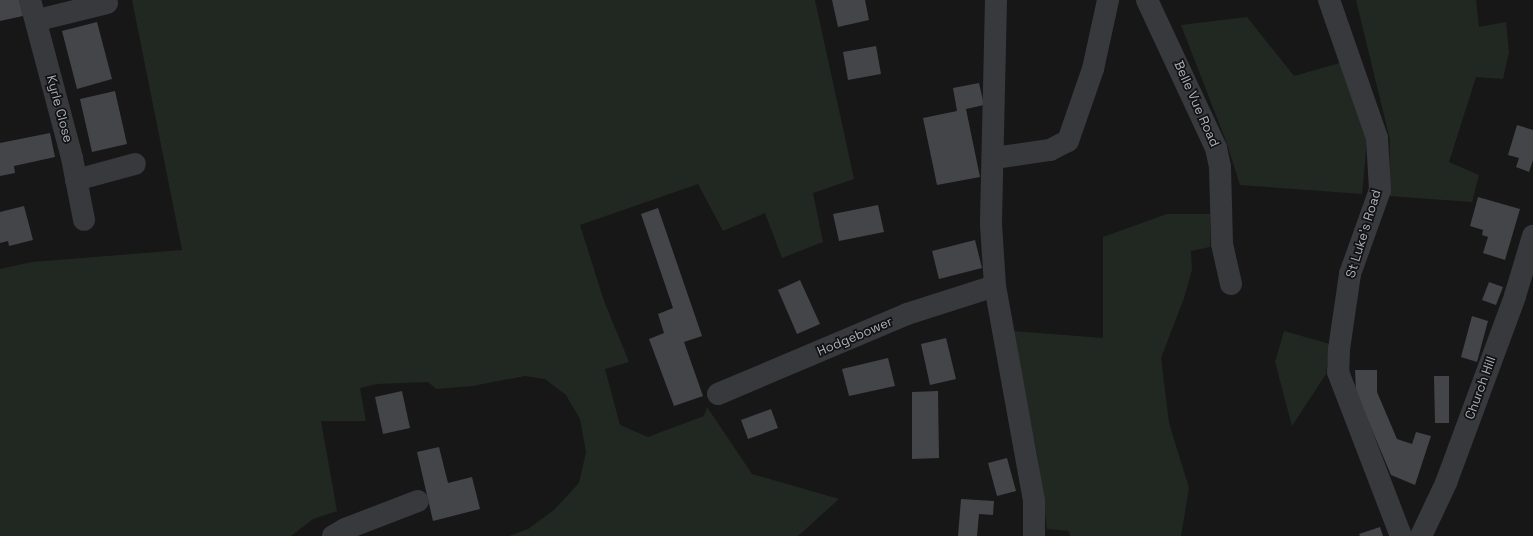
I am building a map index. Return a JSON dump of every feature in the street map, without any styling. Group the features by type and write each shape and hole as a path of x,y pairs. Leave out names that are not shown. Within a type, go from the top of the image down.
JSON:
{"street":[{"name":"Kyrle Close","path":"30,0 38,20 84,220"},
{"path":"996,0 994,158 990,225 995,286 1034,500 1034,536"},
{"path":"994,158 1050,150 1068,141 1093,70 1108,0"},
{"name":"Belle Vue Road","path":"1147,0 1216,148 1220,167 1222,244 1231,284"},
{"name":"St Luke's Road","path":"1329,0 1377,138 1380,190 1350,274 1339,349 1338,372 1401,536"},
{"path":"38,20 107,3"},
{"path":"76,180 135,164"},
{"name":"Church Hill","path":"1421,536 1446,483 1515,296 1533,236"},
{"name":"Hodgebower","path":"718,394 908,314 995,286"},
{"path":"333,536 345,529 418,501"}],"shaded area":[{"path":"132,0 815,0 854,179 813,193 823,242 782,258 765,213 723,231 698,184 580,225 604,301 629,362 605,369 620,425 648,437 704,416 707,407 752,474 839,499 798,536 509,536 528,529 554,510 579,483 586,452 580,419 566,395 545,379 525,376 472,386 436,389 428,382 377,384 360,388 366,421 321,421 337,511 313,519 291,536 0,536 0,269 32,262 182,250"},
{"path":"1356,0 1476,0 1479,27 1506,22 1509,52 1503,79 1476,77 1449,162 1479,175 1472,202 1389,196 1390,140"},
{"path":"1247,17 1294,76 1343,62 1367,141 1362,194 1240,185 1226,141 1181,25"},
{"path":"1167,214 1210,214 1210,247 1191,251 1192,270 1184,298 1161,358 1169,423 1189,488 1181,536 1070,536 1069,531 1047,529 1037,453 1012,331 1103,338 1103,237"},
{"path":"1284,331 1330,344 1326,374 1292,426 1275,362"}],"building":[{"path":"0,0 19,0 23,16 0,21"},
{"path":"832,0 865,0 869,20 838,27"},
{"path":"97,22 112,79 77,89 62,31"},
{"path":"876,46 881,74 848,80 843,52"},
{"path":"979,83 984,105 966,109 980,177 937,185 923,118 957,111 953,88"},
{"path":"115,91 127,144 92,152 80,99"},
{"path":"1517,125 1533,130 1533,160 1529,172 1516,167 1519,158 1508,155"},
{"path":"50,133 55,157 14,166 15,173 0,176 0,143"},
{"path":"1478,197 1520,209 1505,260 1483,253 1488,237 1482,235 1483,230 1470,226"},
{"path":"878,205 884,232 839,241 833,214"},
{"path":"24,206 33,240 9,246 8,241 0,243 0,212"},
{"path":"658,208 702,336 684,342 703,396 674,406 649,339 664,333 658,314 673,308 641,214"},
{"path":"975,240 982,268 939,279 932,251"},
{"path":"800,280 820,324 797,334 778,290"},
{"path":"1489,282 1503,287 1496,305 1482,300"},
{"path":"1472,316 1488,321 1477,362 1461,357"},
{"path":"946,338 956,379 930,385 921,344"},
{"path":"888,358 895,386 849,396 842,369"},
{"path":"1355,370 1377,370 1377,392 1397,439 1412,444 1416,432 1431,436 1415,485 1391,475 1356,392"},
{"path":"1434,376 1449,376 1449,423 1435,423"},
{"path":"402,391 410,428 383,434 375,397"},
{"path":"938,391 939,458 912,459 912,392"},
{"path":"771,409 778,428 748,439 741,420"},
{"path":"439,447 448,483 472,477 480,509 433,521 417,452"},
{"path":"1007,458 1016,491 997,496 988,463"},
{"path":"961,499 994,501 993,515 979,514 977,536 958,536"},
{"path":"1380,527 1383,536 1360,536 1359,534"}]}
